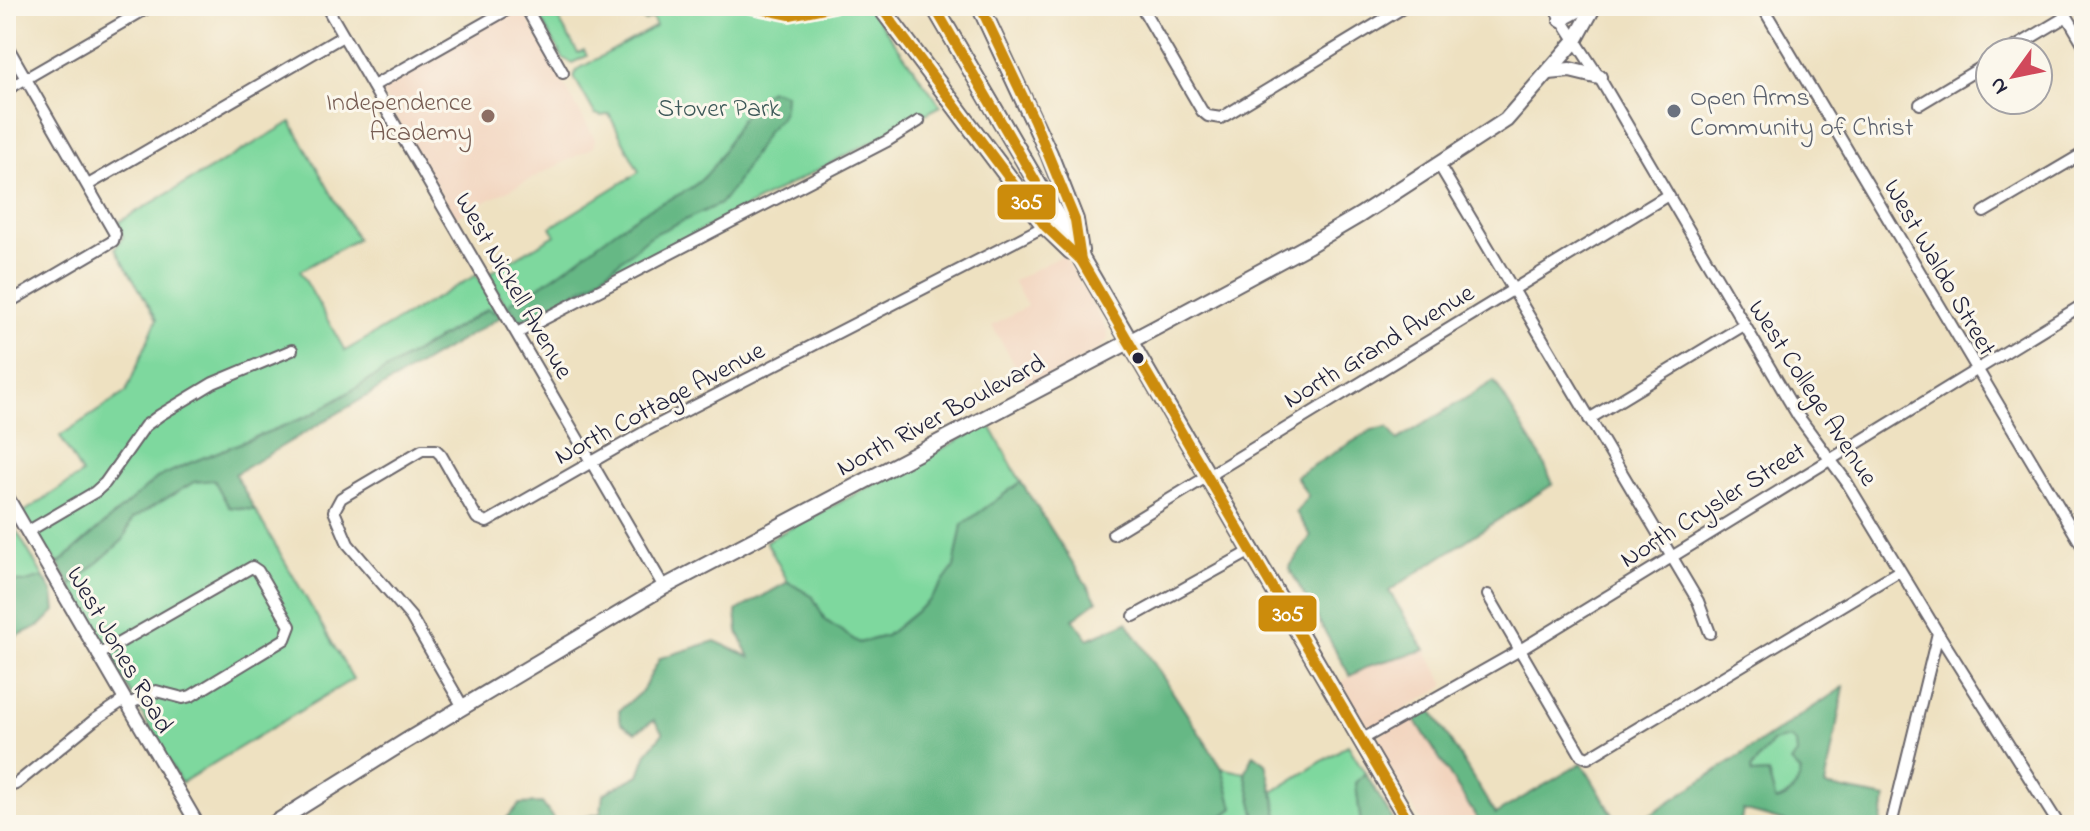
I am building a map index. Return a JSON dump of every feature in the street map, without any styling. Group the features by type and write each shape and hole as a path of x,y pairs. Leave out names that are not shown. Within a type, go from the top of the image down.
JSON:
{"main road":[{"path":"880,6 1045,226 1081,260"},
{"path":"934,6 1411,825"},
{"path":"980,6 1029,108 1075,220 1081,260"},
{"path":"1561,19 1585,6"},
{"name":"North River Boulevard","path":"272,825 664,587 1309,245 1506,120 1575,41 1594,6"},
{"path":"1549,72 1570,70 1599,77"}],"street":[{"path":"6,90 151,6"},
{"name":"West Nickell Avenue","path":"326,6 664,587"},
{"path":"373,86 514,6"},
{"path":"525,6 563,73"},
{"path":"1141,6 1202,111 1215,118 1221,118 1406,6"},
{"name":"West College Avenue","path":"1553,6 1599,77 1798,416 1816,444 1830,458 2059,825"},
{"name":"West Waldo Street","path":"1762,6 2084,549"},
{"path":"2029,36 2064,11 2084,45"},
{"path":"88,185 343,36"},
{"path":"6,44 113,229 114,238 6,304"},
{"path":"1920,104 1974,72"},
{"path":"517,333 887,141 919,121"},
{"path":"1984,212 2084,153"},
{"path":"1438,163 1698,601 1710,633"},
{"name":"North Grand Avenue","path":"1113,534 1668,195"},
{"name":"North Cottage Avenue","path":"463,707 411,617 348,544 334,511 341,498 429,449 441,455 477,518 483,522 646,431 1045,226"},
{"name":"North Crysler Street","path":"1361,740 1520,650 2084,304"},
{"path":"1589,419 1744,325"},
{"path":"27,532 95,492 145,426 160,415 213,383 292,350"},
{"name":"West Jones Road","path":"6,495 198,825"},
{"path":"1134,616 1251,551"},
{"path":"7,788 93,721 126,702 156,691 183,698 191,696 285,639 290,626 258,571 252,567 98,655"},
{"path":"1488,595 1581,755 1588,758 1899,571"},
{"path":"1891,825 1938,633"}],"shaded area":[{"name":"Independence Academy","path":"517,8 522,9 595,139 594,147 455,217 381,88"},
{"path":"1064,254 1108,332 1108,339 1100,349 1028,387 992,326 1027,306 1013,281"},
{"path":"1425,650 1446,685 1379,725 1367,725 1341,682 1371,665"},
{"path":"1412,715 1481,825 1423,825 1376,743 1382,733"}],"green space":[{"path":"533,6 551,6 578,53 584,50 587,56 572,63 563,58"},
{"name":"Stover Park","path":"642,6 868,6 941,106 520,324 513,318 488,274 555,235 551,227 639,172 609,114 595,114 574,77 577,70 656,26 652,18 645,21 641,18 646,14"},
{"path":"771,90 785,94 780,118 768,130 720,204 652,235 594,282 523,320 517,318 509,304 512,301 546,282 640,214 697,183 713,167 750,107"},
{"path":"291,122 357,239 300,271 345,351 476,275 502,316 487,309 311,415 157,478 58,564 21,514 82,474 60,436 126,392 157,319 115,248 123,237 119,222"},
{"path":"488,309 502,316 235,474 255,510 229,507 214,480 194,482 132,519 123,540 71,586 58,564 157,478 311,415"},
{"path":"1494,381 1541,457 1553,484 1389,591 1425,650 1371,665 1350,676 1289,568 1311,536 1296,512 1308,496 1296,476 1372,430 1388,427 1397,440"},
{"path":"989,424 1021,482 962,525 954,568 929,601 886,636 859,643 825,620 813,597 788,582 766,541"},
{"path":"214,479 229,507 255,510 353,679 181,783 71,586 123,540 132,519 194,482"},
{"path":"1021,482 1097,601 1073,619 1088,639 1127,622 1222,768 1233,808 1211,825 507,825 505,820 520,804 542,803 557,824 601,813 603,794 639,775 647,753 663,733 654,720 636,732 621,723 619,711 642,691 660,658 715,641 750,657 738,632 736,611 788,582 813,597 825,620 859,643 886,636 929,601 954,567 962,525"},
{"path":"6,513 53,593 6,623"},
{"path":"43,577 53,593 55,611 41,625 6,641 6,581 26,582"},
{"path":"1844,687 1825,786 1886,798 1880,825 1797,825 1743,810 1740,825 1634,825","holes":["1790,738 1796,743 1797,754 1791,762 1801,772 1800,777 1790,794 1776,801 1768,773 1752,774 1751,769 1772,742"]},
{"path":"1431,709 1495,814 1582,763 1619,825 1481,825 1415,719"},
{"path":"1790,738 1796,743 1801,776 1792,793 1776,801 1768,773 1752,774 1751,769 1772,742"},
{"path":"1348,745 1365,773 1356,783 1361,825 1280,825 1273,792"},
{"path":"1254,754 1266,763 1280,825 1253,825 1257,821 1245,773"},
{"path":"1222,768 1245,773 1257,821 1253,825 1211,825 1233,808"},
{"path":"1365,773 1396,825 1361,825 1356,783"}],"transit line":[{"name":"305","path":"746,6 790,15 834,6"},
{"name":"305","path":"880,6 1045,226 1081,260 1411,825"},
{"name":"305","path":"934,6 1036,182"},
{"name":"305","path":"980,6 1034,120 1075,220 1081,260"}],"place":[{"name":"Open Arms Community of Christ","path":"1674,111"},
{"name":"Independence Academy","path":"488,116"}]}
